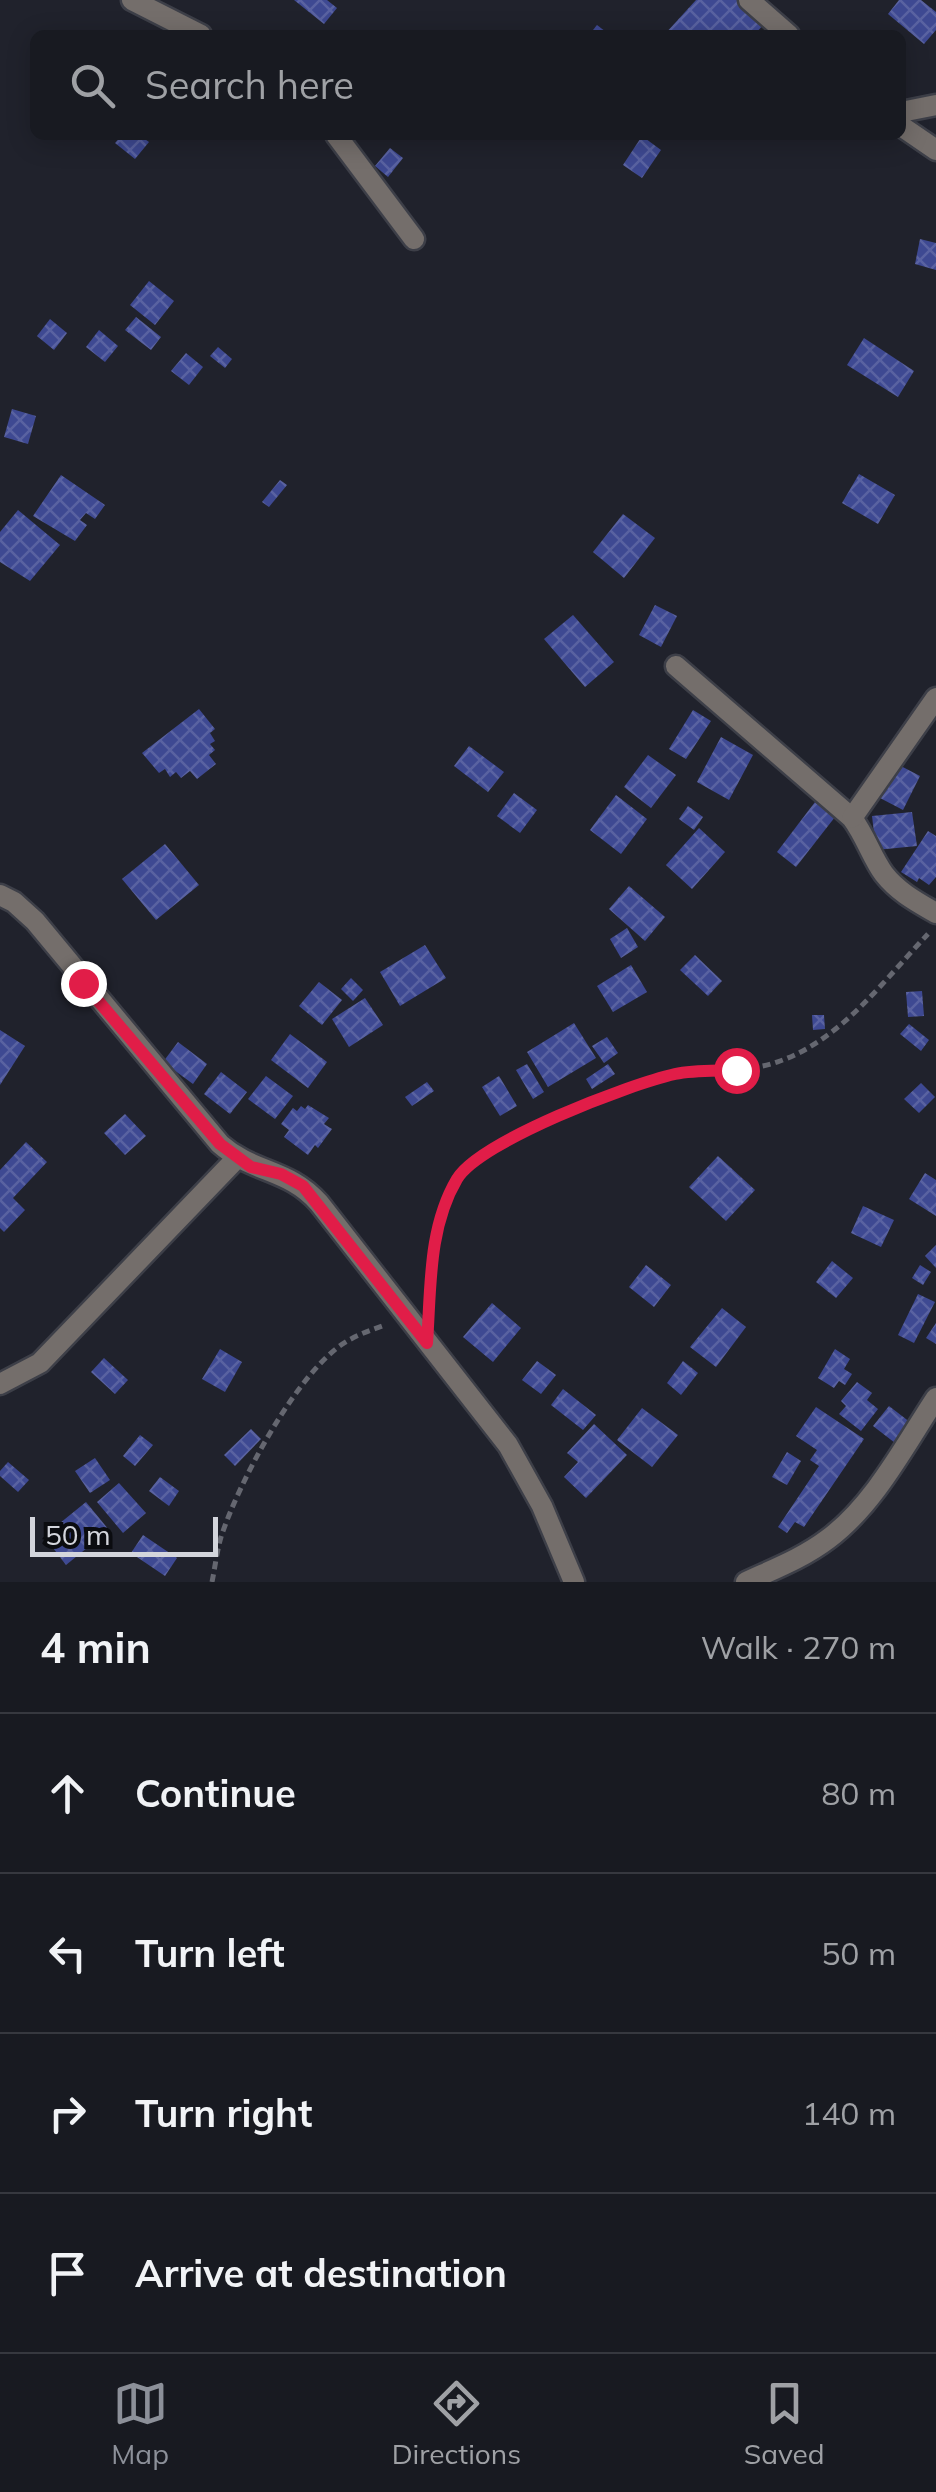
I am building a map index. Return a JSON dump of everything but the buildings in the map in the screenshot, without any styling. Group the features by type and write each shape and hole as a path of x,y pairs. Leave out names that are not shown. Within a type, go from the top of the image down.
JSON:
{"street":[{"path":"132,0 191,30"},
{"path":"748,0 783,30"},
{"path":"906,111 936,105"},
{"path":"906,129 936,150"},
{"path":"340,140 414,239"},
{"path":"676,666 852,818 867,838 883,873 906,896 936,913"},
{"path":"852,818 936,698"},
{"path":"0,895 14,902 34,922 159,1074 236,1158 303,1186 508,1444 542,1506 574,1582"},
{"path":"0,1384 40,1363 236,1158"},
{"path":"746,1582 809,1552 860,1510 936,1398"}],"path":[{"path":"427,1343 436,1230 460,1174 506,1142 611,1094 677,1073 736,1070 779,1062 844,1024 936,925"},
{"path":"212,1582 221,1537 250,1470 298,1390 333,1350 348,1340 407,1318"}],"route":[{"path":"83,983 220,1144 251,1167 281,1174 303,1186 427,1343 436,1230 460,1174 506,1142 611,1094 677,1073 736,1070"}]}
